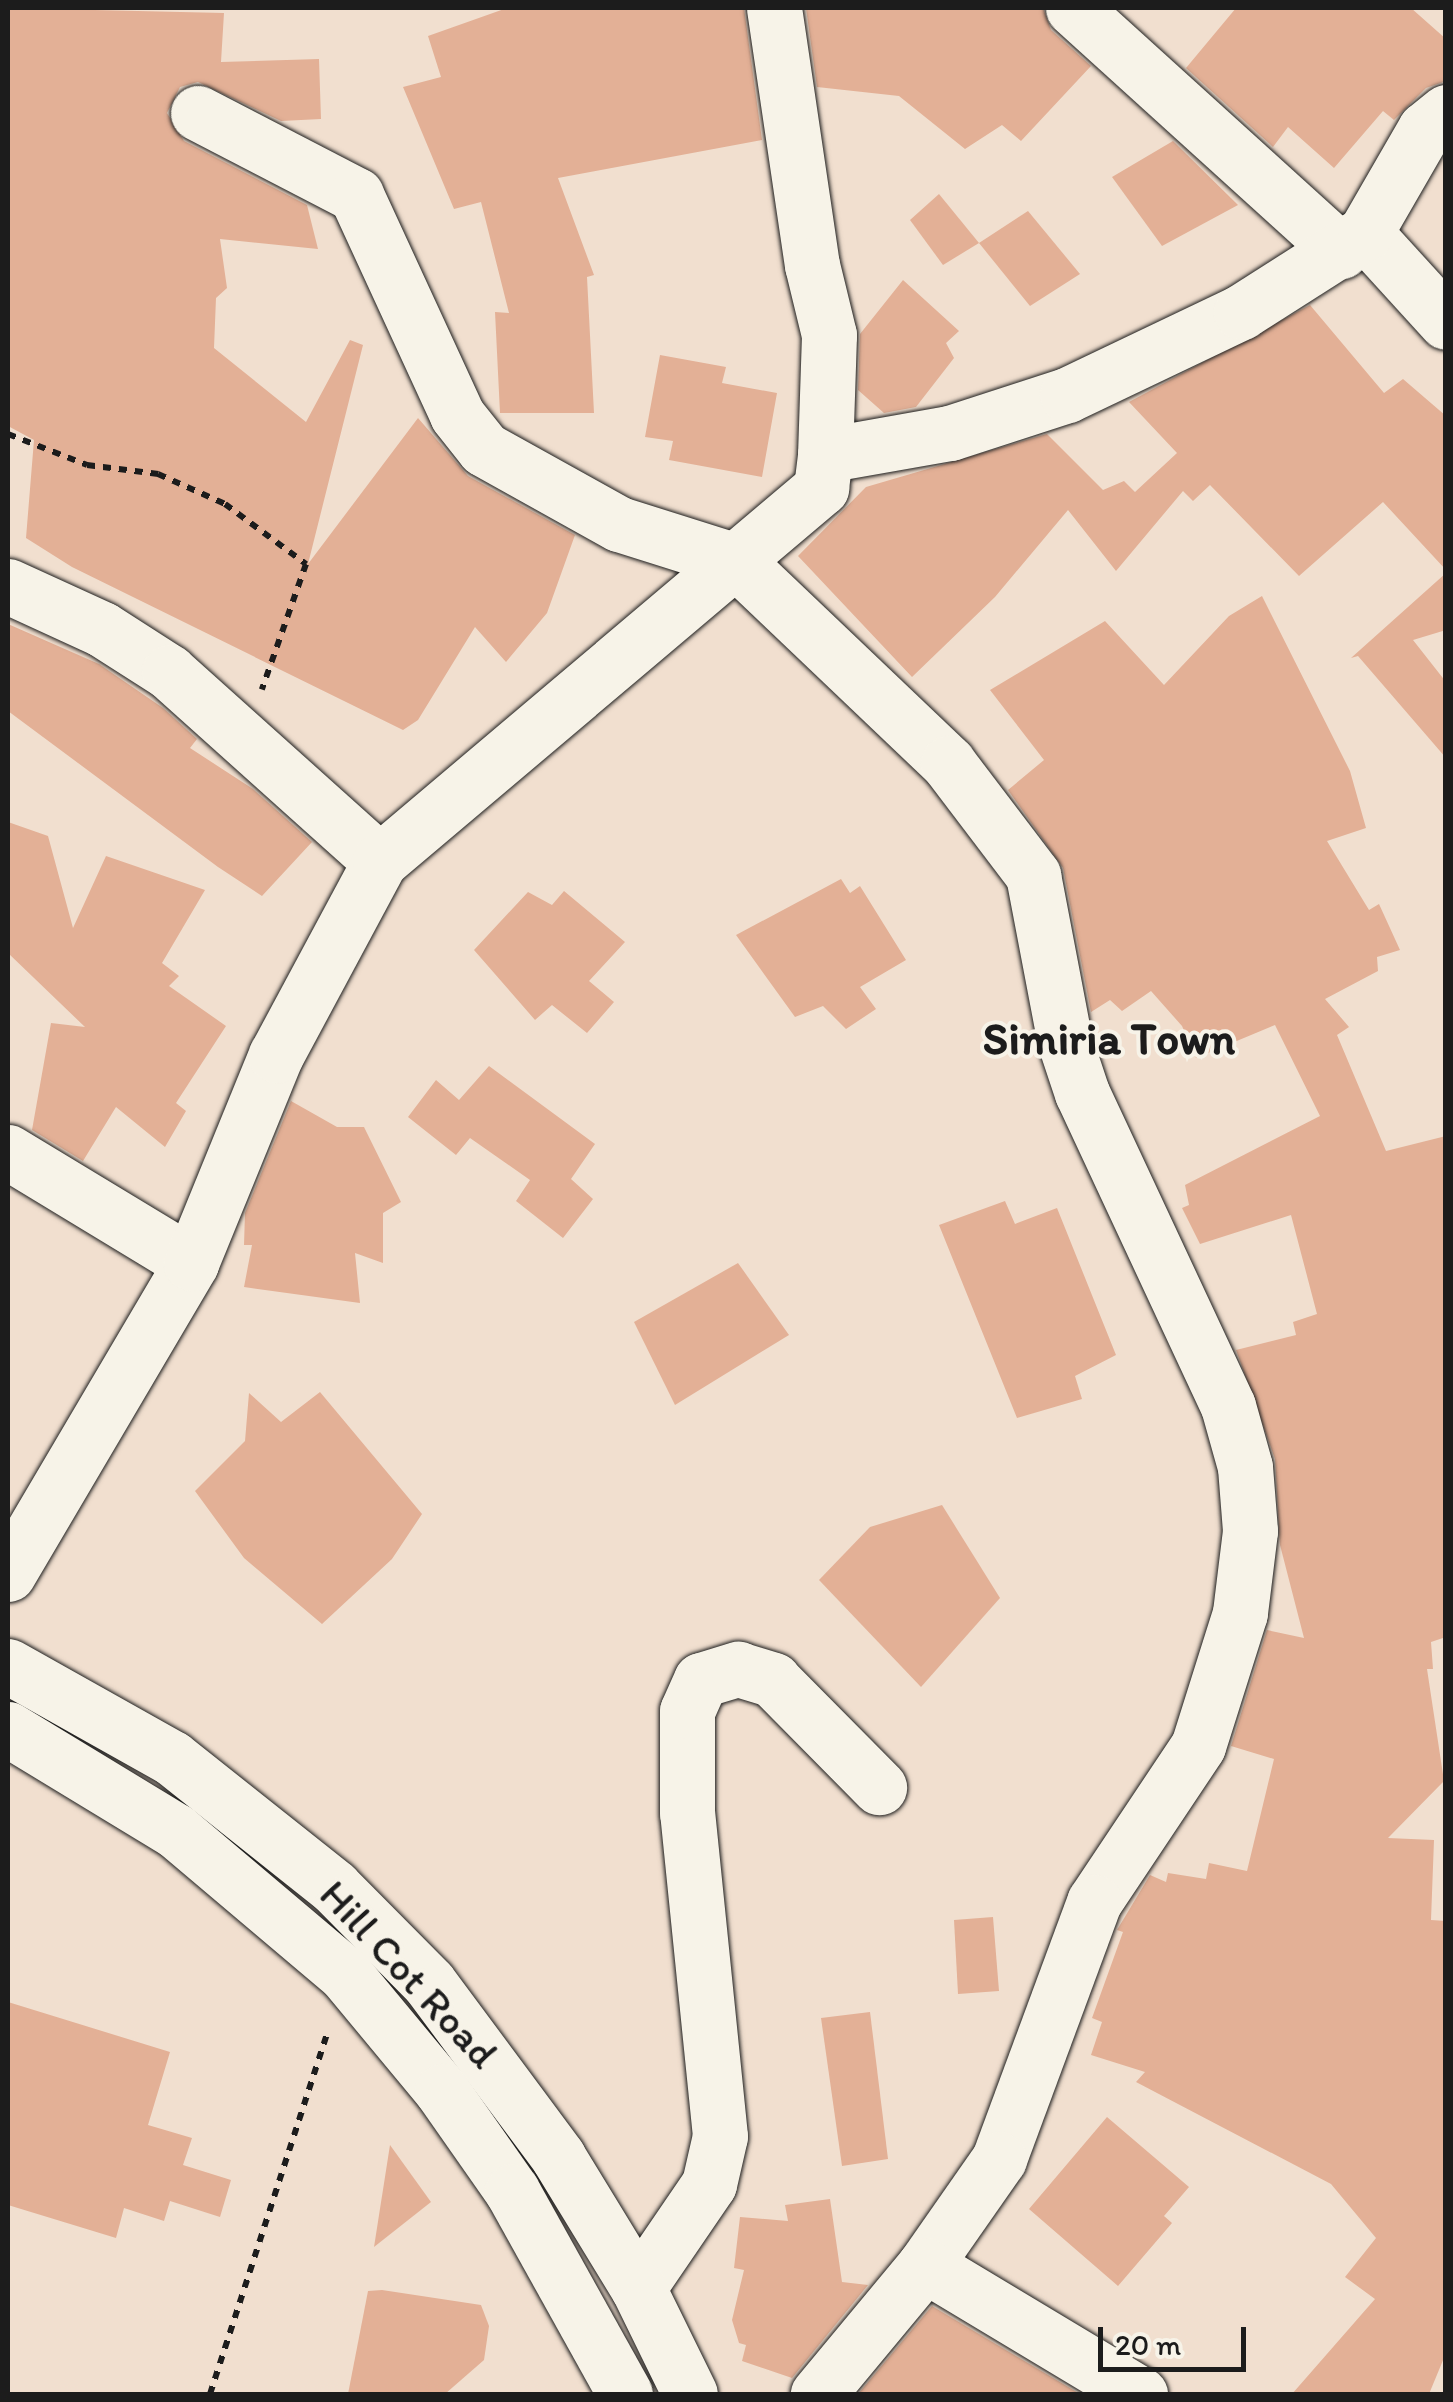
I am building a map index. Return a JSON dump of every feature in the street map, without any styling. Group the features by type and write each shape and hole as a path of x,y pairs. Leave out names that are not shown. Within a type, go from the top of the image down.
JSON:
{"street":[{"path":"8,1574 191,1264 276,1055 380,861 821,488 830,335 812,266 774,8"},
{"path":"1074,8 1446,322"},
{"path":"825,455 950,433 1114,378 1353,242 1426,129 1446,112"},
{"path":"198,113 356,195 457,415 484,448 620,524 736,561 948,763 1033,876 1066,1042 1082,1093 1228,1406 1246,1467 1250,1532 1240,1612 1198,1746 1094,1902 999,2160 926,2265 818,2394"},
{"path":"8,586 102,630 168,672 380,861"},
{"path":"8,1152 191,1264"},
{"name":"Hill Cot Road","path":"8,1666 172,1758 348,1901 429,1983 500,2071 638,2288 690,2394"},
{"path":"638,2288 709,2184 720,2136 687,1813 688,1710 701,1680 738,1669 773,1680 879,1786"},
{"name":"Hill Cot Road","path":"8,1729 176,1831 344,1974 442,2091 512,2191 625,2394"},
{"path":"926,2265 1140,2394"}],"path":[{"path":"8,434 87,465 158,474 225,504 306,564 258,703"},
{"path":"210,2394 344,1974"}],"building":[{"path":"8,8 224,13 221,62 319,59 321,119 281,121 198,82 180,87 167,113 184,141 307,205 318,249 220,239 227,288 216,298 214,348 306,422 350,340 363,345 308,564 418,418 468,476 575,535 547,613 506,662 475,627 418,720 403,730 72,567 26,538 34,440 8,426"},
{"path":"507,8 744,8 762,140 558,178 594,275 587,277 594,413 500,413 495,312 509,313 481,202 454,209 403,87 441,77 428,36"},
{"path":"806,8 1043,8 1051,30 1091,66 1021,141 1002,125 965,149 899,96 817,87"},
{"path":"1236,8 1411,8 1446,39 1446,81 1426,88 1394,120 1383,111 1334,168 1288,127 1273,147 1186,68"},
{"path":"1173,141 1238,205 1162,246 1112,177"},
{"path":"939,194 979,243 943,265 910,220"},
{"path":"1028,211 1080,274 1030,306 979,243"},
{"path":"903,280 959,331 946,343 954,358 916,407 884,413 858,390 860,334"},
{"path":"1310,305 1384,393 1403,379 1446,416 1446,570 1383,502 1299,576 1210,485 1193,501 1183,491 1116,571 1068,510 995,597 912,677 798,556 866,487 1047,434 1103,490 1124,481 1135,492 1177,453 1129,402"},
{"path":"660,355 726,367 722,383 777,393 762,477 669,460 673,441 645,437"},
{"path":"1446,573 1446,630 1413,640 1446,682 1446,758 1358,656 1351,658"},
{"path":"1262,596 1350,771 1366,828 1327,841 1369,910 1379,904 1400,950 1377,957 1378,971 1325,999 1349,1027 1337,1035 1386,1151 1446,1136 1446,1637 1431,1642 1433,1669 1427,1669 1444,1781 1388,1838 1434,1840 1431,1920 1446,1921 1446,2353 1429,2394 1292,2394 1375,2299 1345,2277 1376,2238 1331,2184 1136,2082 1145,2072 1091,2055 1102,2022 1092,2018 1123,1932 1117,1930 1150,1875 1166,1882 1168,1873 1206,1879 1209,1863 1247,1871 1274,1759 1231,1746 1267,1630 1304,1638 1280,1545 1275,1459 1236,1350 1296,1335 1293,1322 1317,1314 1291,1215 1200,1244 1182,1208 1189,1205 1185,1185 1320,1116 1275,1025 1196,1058 1182,1026 1151,991 1122,1011 1110,1000 1091,1012 1063,868 1008,790 1044,760 990,690 1105,621 1164,685 1229,616"},
{"path":"8,624 99,664 163,708 197,739 190,748 253,789 312,842 262,896 218,867 8,711"},
{"path":"8,822 48,836 73,928 106,856 205,890 162,963 179,976 169,986 226,1026 176,1103 186,1111 165,1147 116,1107 83,1161 32,1130 51,1023 85,1027 8,953"},
{"path":"841,879 850,893 860,886 906,960 860,987 876,1009 846,1029 823,1006 795,1017 736,935"},
{"path":"564,891 625,942 589,981 614,1002 587,1033 552,1005 535,1020 474,950 528,892 552,905"},
{"path":"489,1066 595,1144 571,1179 593,1199 563,1238 516,1201 530,1180 470,1138 456,1155 408,1117 436,1080 459,1100"},
{"path":"291,1101 337,1127 364,1127 401,1202 383,1213 383,1263 355,1253 360,1303 244,1287 252,1245 244,1245 245,1213"},
{"path":"1005,1201 1015,1224 1057,1208 1116,1355 1075,1376 1082,1399 1017,1418 939,1225"},
{"path":"738,1263 789,1335 675,1405 634,1322"},
{"path":"320,1392 422,1514 392,1559 322,1624 244,1558 195,1491 245,1441 249,1393 281,1422"},
{"path":"942,1505 1000,1598 921,1687 819,1580 870,1527"},
{"path":"993,1917 999,1991 958,1994 954,1920"},
{"path":"8,2002 170,2052 148,2125 192,2138 183,2165 231,2180 220,2217 170,2201 164,2221 124,2208 116,2238 8,2205"},
{"path":"870,2012 888,2159 842,2166 821,2018"},
{"path":"1107,2117 1189,2187 1164,2216 1172,2223 1118,2286 1029,2209"},
{"path":"390,2145 431,2202 374,2247"},
{"path":"830,2199 842,2282 868,2285 792,2378 742,2361 746,2345 739,2343 732,2320 744,2270 734,2268 740,2217 788,2221 785,2205"},
{"path":"368,2291 481,2305 489,2326 484,2360 445,2394 348,2394"},
{"path":"932,2306 1080,2394 858,2394"}],"district":[{"name":"Simiria Town","path":"1109,1039"}]}
